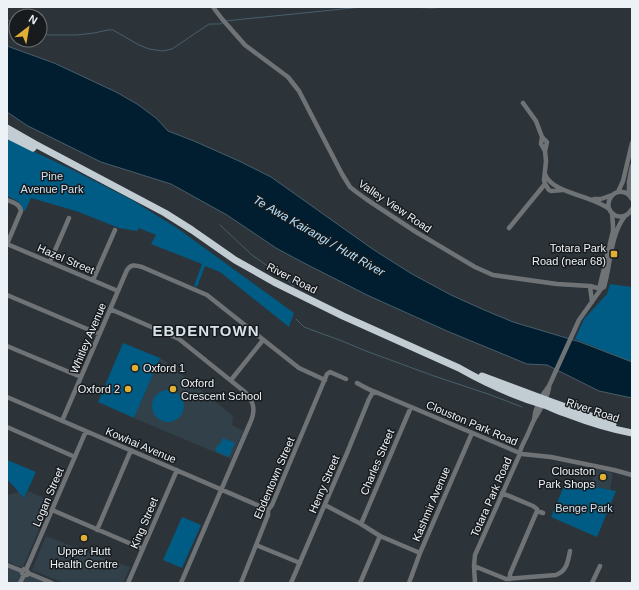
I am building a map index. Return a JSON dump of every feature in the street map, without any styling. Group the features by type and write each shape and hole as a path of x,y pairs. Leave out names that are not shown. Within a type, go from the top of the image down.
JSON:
{"highway":[{"name":"River Road","path":"7,130 173,218 235,260 274,282 336,313 459,368 475,378 542,402 622,427 632,433"},
{"name":"River Road","path":"7,135 123,191"}],"street":[{"name":"Valley View Road","path":"212,7 245,45 288,77 294,84 346,181 360,195 416,232 475,268 493,275 557,284 590,286 601,289"},
{"path":"523,103 536,122 542,137 546,142 545,184 551,191 563,190"},
{"path":"618,192 623,181 632,143"},
{"path":"630,197 628,182 632,166"},
{"path":"545,174 548,180 563,190 592,199 602,204 618,216 625,216 631,211"},
{"path":"509,228 545,184"},
{"path":"592,199 601,199 618,192 624,192 630,197"},
{"name":"Totara Park Road","path":"601,289 600,285 614,225 608,202 612,195"},
{"path":"7,200 19,206 20,209 20,214 7,244"},
{"name":"Totara Park Road","path":"475,583 474,566 476,555 535,415 579,320 604,287 616,231 621,220 625,216"},
{"path":"50,262 69,218"},
{"path":"93,280 115,230"},
{"name":"Hazel Street","path":"7,244 118,291"},
{"name":"Whitley Avenue","path":"62,421 128,268 132,265 142,267 207,295 263,340"},
{"path":"590,286 592,302"},
{"path":"7,295 99,334"},
{"path":"110,309 179,339 245,392 249,396 253,405 254,414 181,583"},
{"path":"230,380 263,340 299,368 325,380 330,372 346,379"},
{"path":"7,346 81,378"},
{"name":"Ebdentown Street","path":"240,583 268,515 268,510 272,505 325,380"},
{"name":"Clouston Park Road","path":"357,384 522,454 551,457 632,475"},
{"name":"Henry Street","path":"291,583 373,392"},
{"name":"Kowhai Avenue","path":"7,397 268,510"},
{"name":"Charles Street","path":"361,524 411,407"},
{"path":"7,427 75,456"},
{"name":"Logan Street","path":"20,583 86,431"},
{"name":"Kashmir Avenue","path":"409,583 420,553 472,434"},
{"path":"97,530 131,450"},
{"name":"King Street","path":"128,583 177,470"},
{"path":"502,493 533,506 537,509 537,512"},
{"path":"325,505 380,536 420,553"},
{"path":"52,510 143,549"},
{"path":"537,512 543,513"},
{"path":"510,579 510,574 537,512"},
{"path":"360,583 380,536"},
{"path":"256,545 300,563"},
{"path":"474,566 503,578 510,579 552,576 560,574 566,566 570,551"},
{"path":"7,565 52,583"},
{"path":"592,583 600,566"}],"shaded area":[{"name":"Oxford Crescent School","path":"160,358 233,416 232,425 243,431 231,459 134,418"},
{"path":"595,469 613,473 610,490 591,486"},
{"path":"28,491 51,501 23,567 20,567 7,561 7,495 19,492 24,498"},
{"path":"46,536 94,555 130,567 123,583 64,583 32,570"},
{"path":"7,567 46,583 7,583"}],"green space":[{"name":"Pine Avenue Park","path":"7,139 132,200 177,228 294,313 289,327 220,272 205,266 197,287 194,286 202,264 151,244 156,235 139,228 137,231 119,228 76,211 31,198 25,211 23,210 19,202 7,196"},
{"path":"610,284 632,287 632,362 575,339 584,319 607,294"},
{"path":"123,343 160,358 134,418 98,402"},
{"path":"165,390 171,390 180,394 184,406 180,418 171,422 165,422 156,418 152,409 152,403 156,394"},
{"path":"223,438 235,443 232,449 230,449 232,450 229,457 215,451"},
{"path":"7,460 36,472 24,498 7,479"},
{"name":"Benge Park","path":"566,481 616,491 597,537 551,517"},
{"path":"182,517 201,525 182,568 163,560"}],"water":[{"name":"Te Awa Kairangi / Hutt River","path":"7,46 8,48 13,48 54,63 116,92 137,104 156,118 168,131 239,161 271,177 374,250 412,274 451,295 513,322 580,342 632,362 632,398 599,391 547,365 527,364 447,331 367,295 276,248 227,215 171,184 101,162 28,126 7,112"}],"waterway":[{"path":"225,21 362,7"},
{"path":"406,7 445,7"},
{"path":"48,35 77,35 113,30 139,45 149,49 163,51 172,49 209,24 222,23"},
{"path":"220,225 252,255 290,282 295,289"},
{"path":"296,319 304,327 434,376 522,407"}],"place":[{"name":"Totara Park Road (near 68)","path":"614,254"},
{"name":"Oxford 1","path":"135,368"},
{"name":"Oxford 2","path":"128,389"},
{"name":"Oxford Crescent School","path":"173,389"},
{"name":"Clouston Park Shops","path":"603,477"},
{"name":"Upper Hutt Health Centre","path":"84,538"}],"district":[{"name":"EBDENTOWN","path":"206,331"}]}
